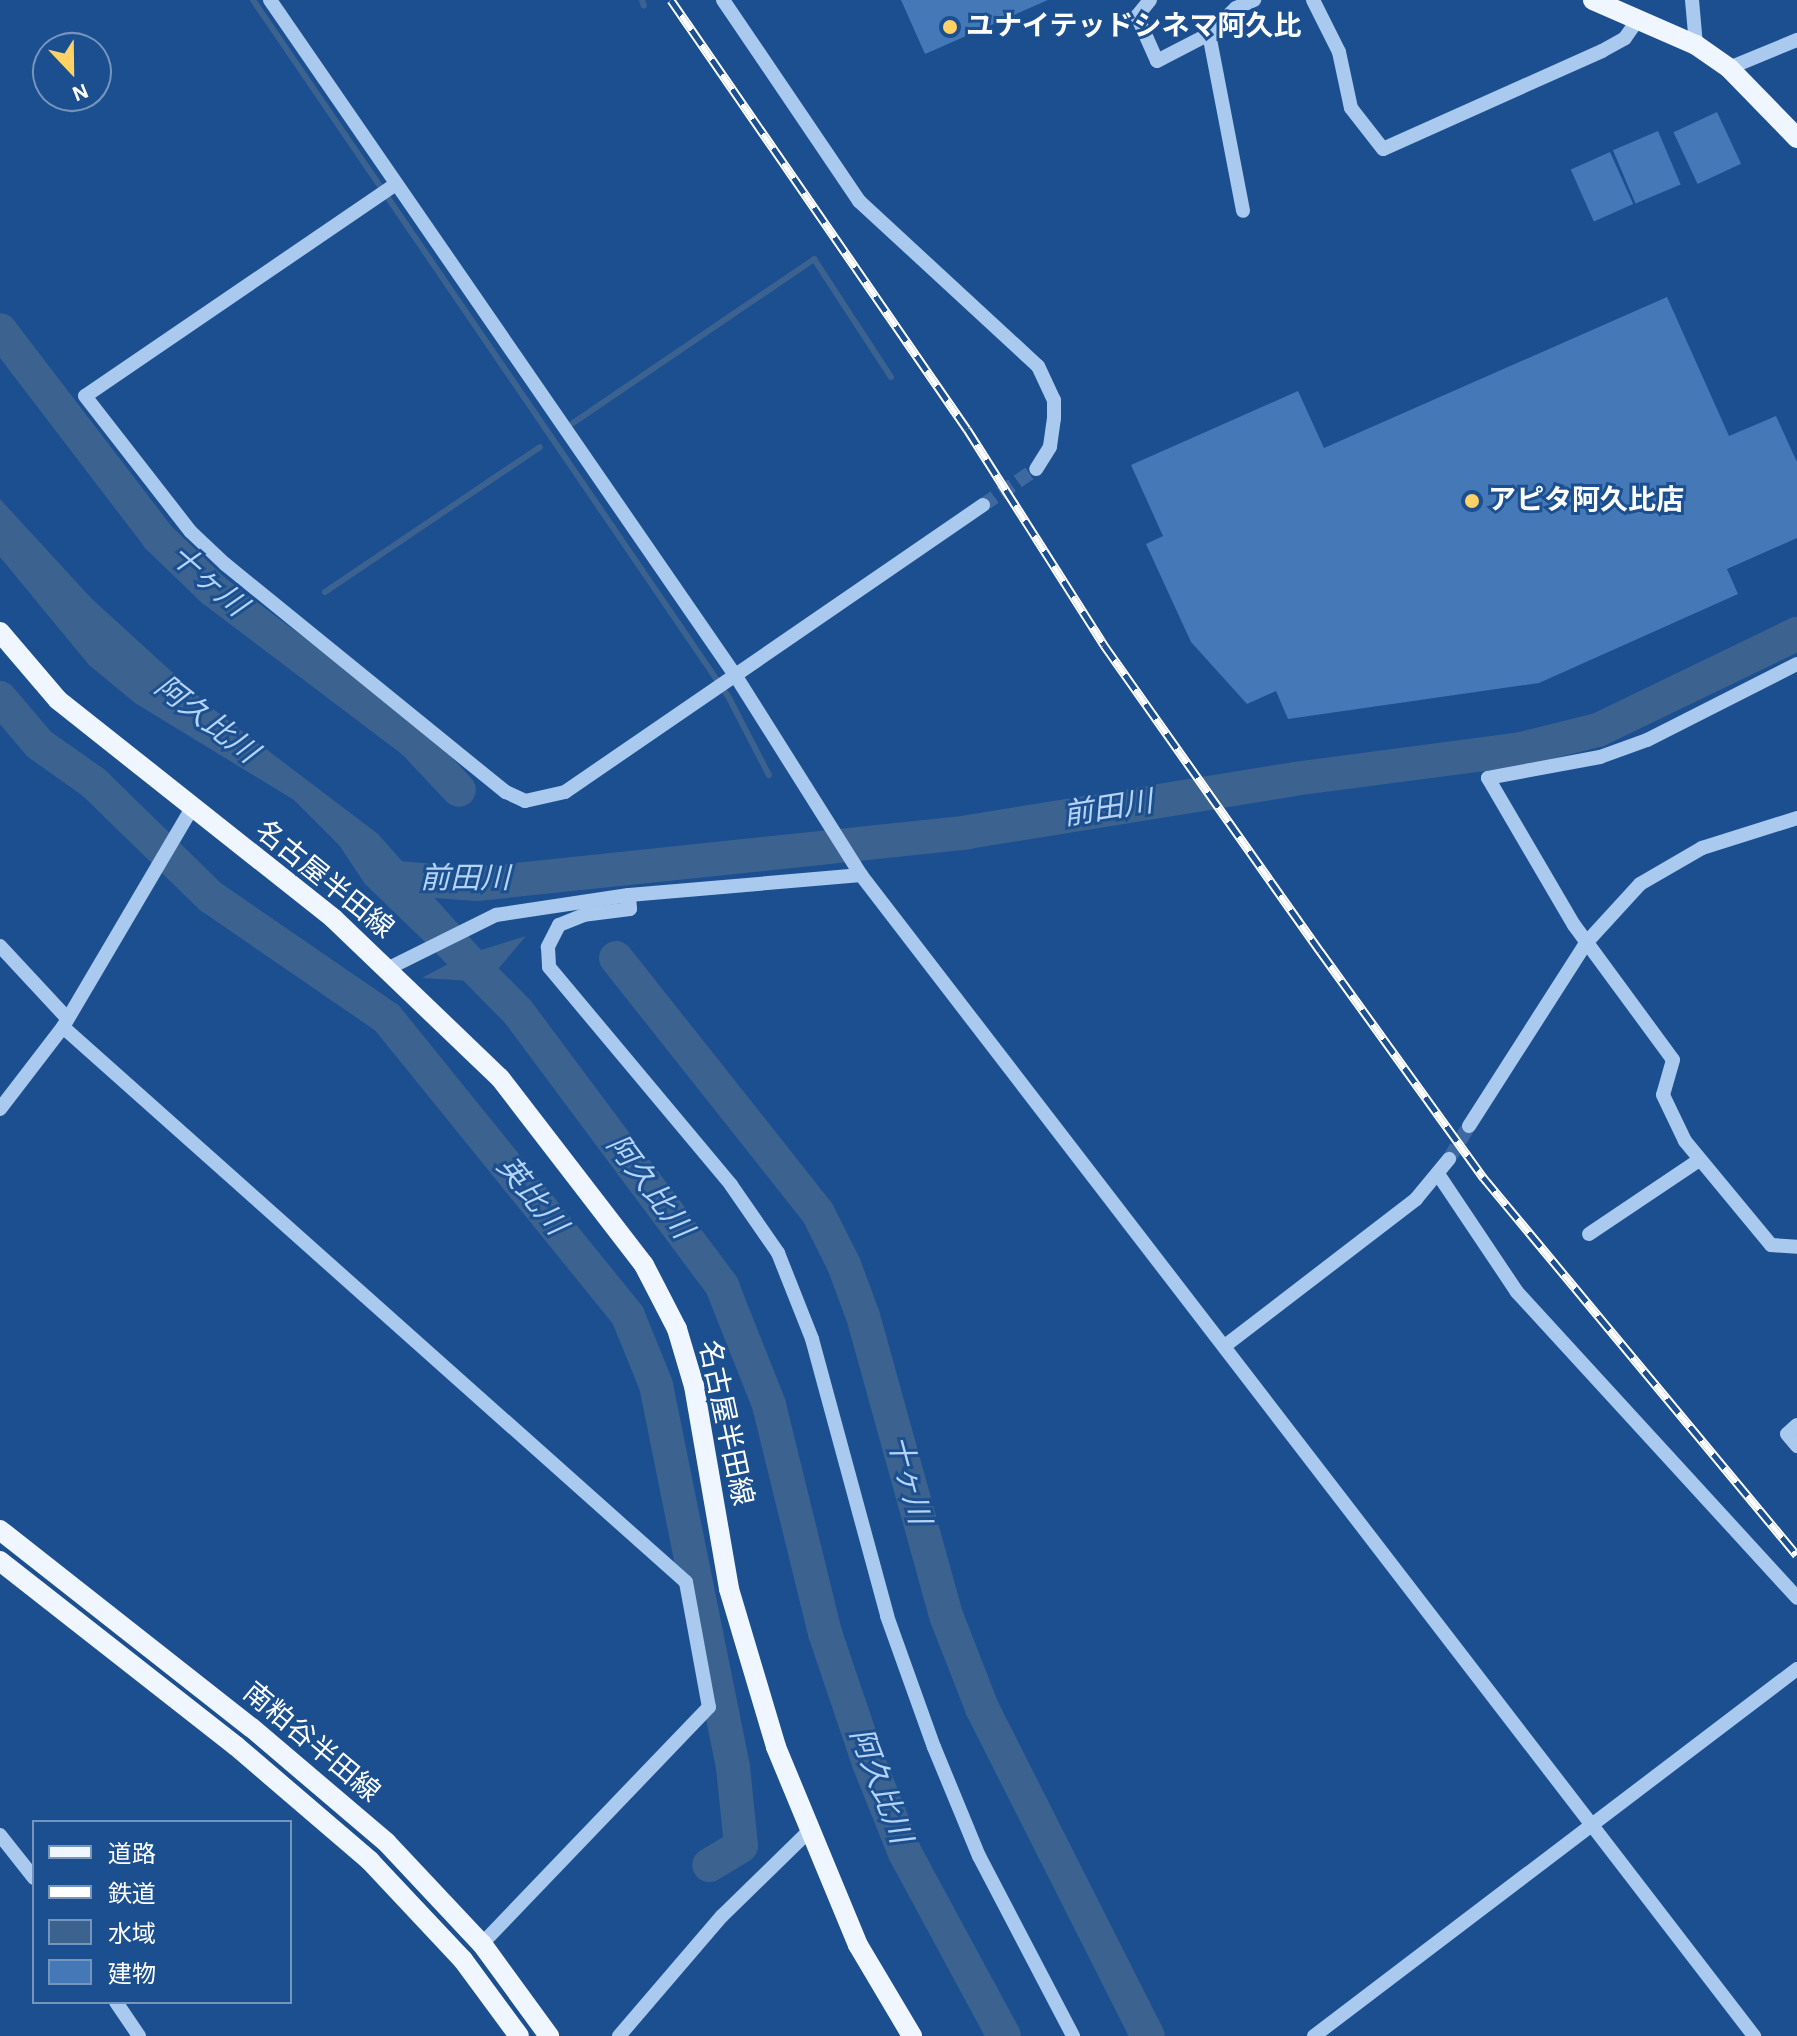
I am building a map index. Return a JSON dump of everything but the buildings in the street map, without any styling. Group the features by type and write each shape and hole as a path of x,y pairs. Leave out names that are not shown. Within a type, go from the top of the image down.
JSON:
{"main road":[{"path":"1593,0 1696,45 1729,68 1797,138"},
{"name":"名古屋半田線","path":"0,632 58,700 191,810 333,918 500,1078 644,1265 677,1329 710,1463 729,1589 776,1747 858,1945 912,2036"},
{"name":"南粕谷半田線","path":"0,1530 252,1728 387,1843 482,1944 549,2036"},
{"name":"南粕谷半田線","path":"0,1561 236,1746 370,1861 463,1960 519,2036"}],"street":[{"path":"270,0 737,678 859,871 1754,2036"},
{"path":"723,0 859,201 1038,366 1054,400 1054,418 1050,447 1036,469"},
{"path":"1150,0 1137,16 1157,61 1209,34 1236,8 1254,0"},
{"path":"1313,0 1339,52 1351,108 1383,149 1602,51 1625,38 1639,18"},
{"path":"1692,0 1696,45"},
{"path":"1209,34 1243,211"},
{"path":"1729,68 1797,40"},
{"path":"396,184 85,396 191,532 225,564 506,792 525,801 565,792 737,678 983,505"},
{"path":"1797,664 1635,744 1600,757 1488,778 1586,943 1673,1060 1663,1095 1699,1160 1771,1245 1797,1247"},
{"path":"0,1109 65,1023 172,837 191,810"},
{"path":"1469,1126 1586,943 1640,884 1672,862 1797,818"},
{"path":"387,969 496,915 629,895 859,871"},
{"path":"629,895 630,909 584,915 559,925 548,947 549,967 731,1185 778,1253 812,1339 887,1616 934,1747 979,1856 1073,2036"},
{"path":"0,946 65,1023 686,1582 709,1707 482,1944"},
{"path":"1226,1345 1379,1230 1438,1174 1449,1159"},
{"path":"1589,1234 1699,1160"},
{"path":"1438,1174 1517,1292 1797,1598"},
{"path":"1797,1425 1787,1434 1797,1446"},
{"path":"1314,2036 1797,1669"},
{"path":"619,2036 722,1916 809,1831"},
{"path":"0,1835 32,1875"},
{"path":"117,2004 139,2036"}],"water":[{"path":"0,499 91,598 208,705 378,834 481,950 526,936 499,968 472,981 422,978 448,964 365,884 339,845 294,800 135,703 89,665 0,557"}],"waterway":[{"path":"253,0 728,696 769,775"},
{"path":"642,0 644,6"},
{"path":"573,423 814,259 891,377"},
{"name":"十ヶ川","path":"0,330 158,537 213,590 413,741 459,790"},
{"path":"325,592 540,447"},
{"name":"前田川","path":"396,878 477,884 968,832 1294,779 1521,749 1598,730 1797,634"},
{"name":"英比川","path":"0,698 39,744 94,783 211,897 387,1018 628,1316 656,1385 733,1767 741,1846 709,1865"},
{"name":"阿久比川","path":"450,943 518,1012 722,1286 769,1405 825,1633 869,1763 905,1853 1004,2036"},
{"name":"十ヶ川","path":"616,958 818,1213 844,1265 863,1316 947,1618 982,1708 1148,2036"}],"tunnel":[{"path":"983,505 1036,469"},
{"path":"1449,1159 1469,1126"}],"railway":[{"path":"671,0 967,429 1104,645 1483,1177 1797,1555"}],"place":[{"name":"ユナイテッドシネマ阿久比","path":"950,27"},
{"name":"アピタ阿久比店","path":"1472,501"}]}
